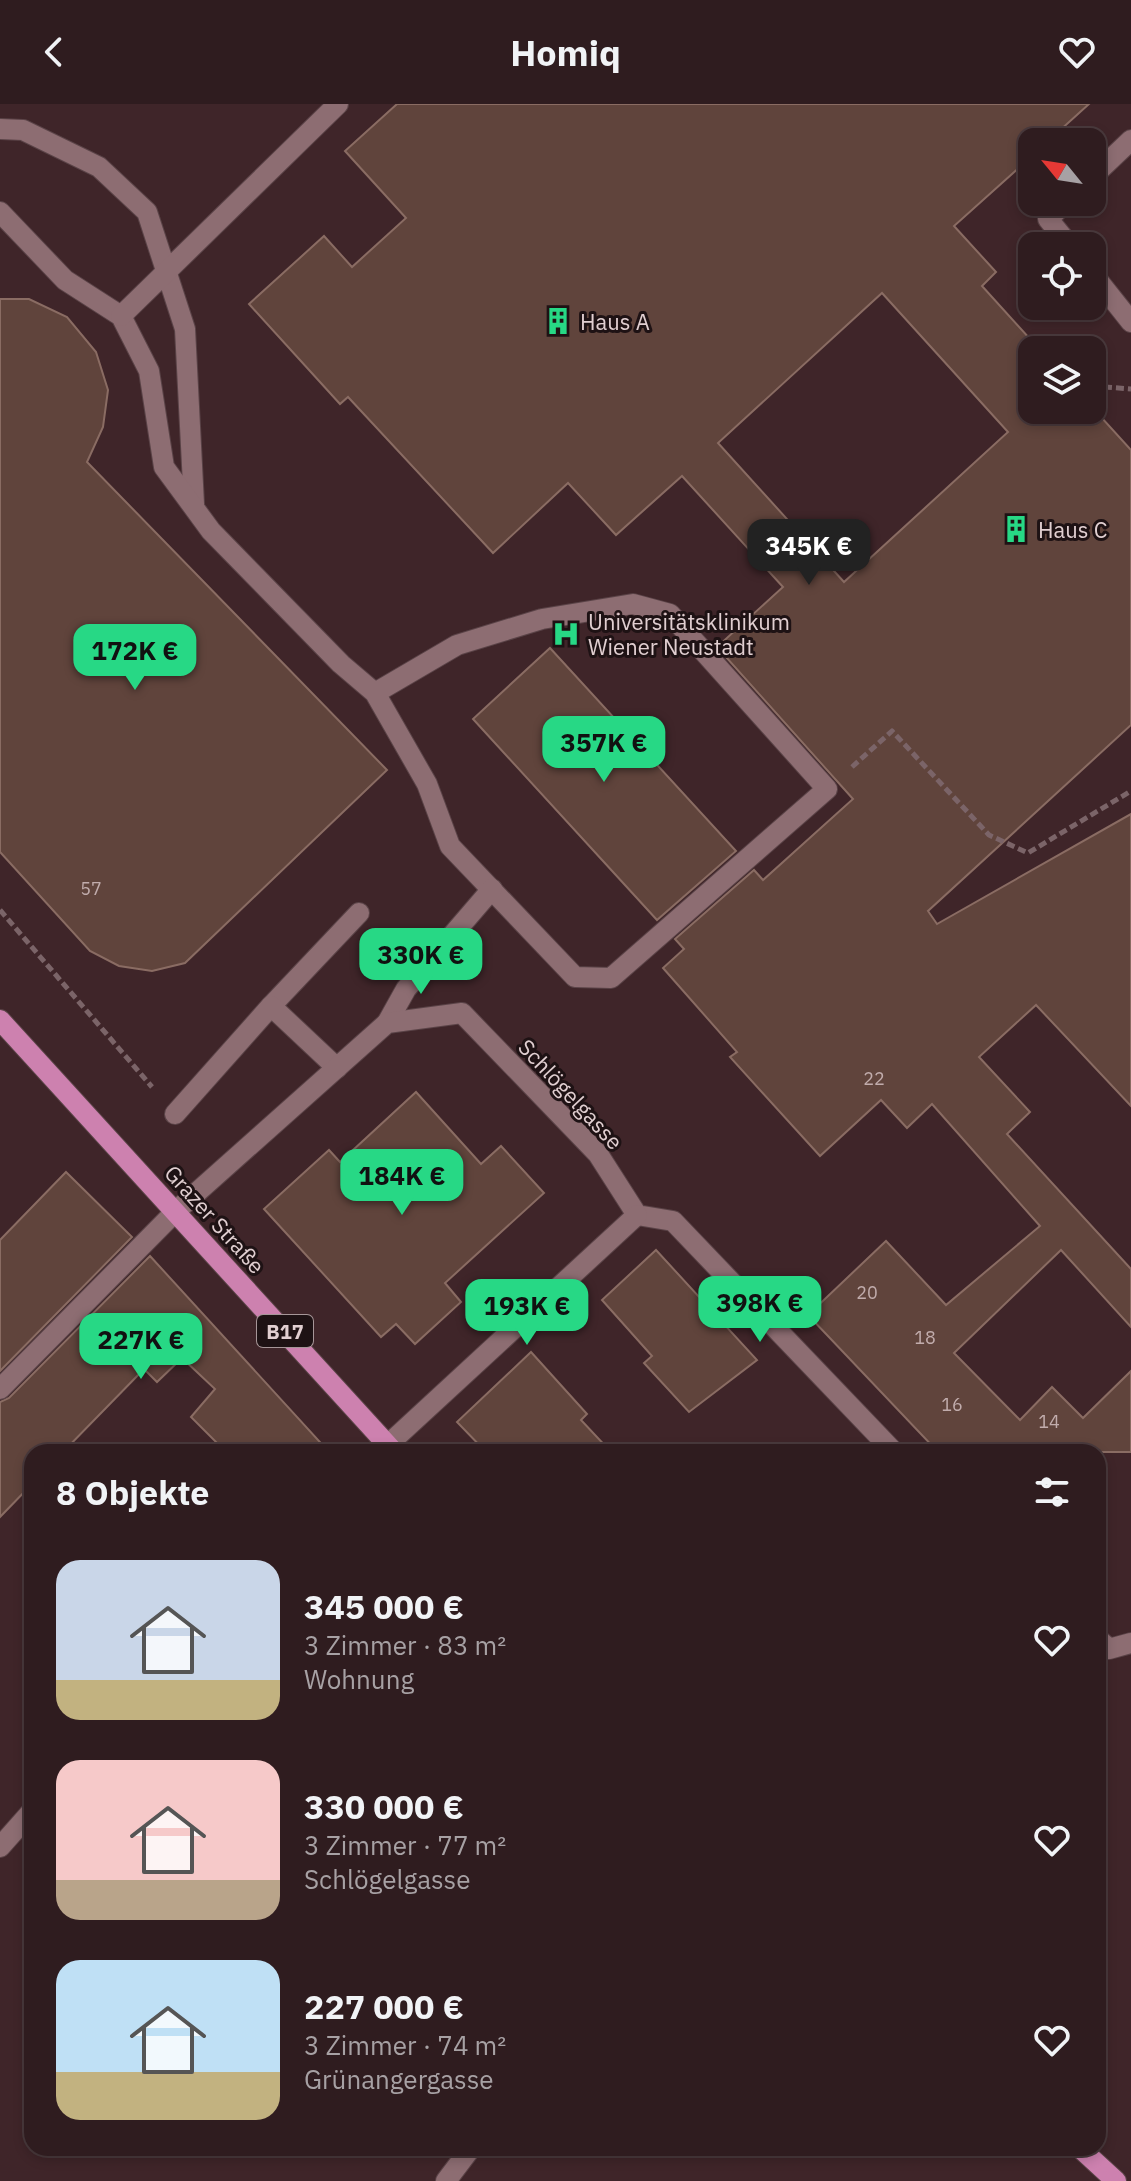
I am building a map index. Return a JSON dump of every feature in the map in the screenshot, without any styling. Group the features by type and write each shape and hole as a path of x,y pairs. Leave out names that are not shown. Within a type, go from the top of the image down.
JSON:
{"main road":[{"name":"Grazer Straße","path":"0,1020 176,1211 382,1444"},
{"path":"1089,2156 1116,2181"}],"street":[{"path":"121,316 338,104"},
{"path":"0,129 23,130 99,167 147,212 185,329 194,504"},
{"path":"1106,164 1131,140"},
{"path":"0,212 65,280 121,316 149,371 164,467 211,531 341,664 375,693 427,784 450,846 575,977 611,978 827,789 670,614 633,604 542,619 457,645 375,693"},
{"path":"1051,216 1048,219 1059,232"},
{"path":"1106,291 1131,322"},
{"path":"0,1389 176,1211 387,1023 406,989 492,889"},
{"path":"175,1114 359,913"},
{"path":"271,1006 337,1068"},
{"name":"Schlögelgasse","path":"387,1023 462,1013 598,1154 637,1215"},
{"path":"393,1444 637,1215 673,1221 886,1444"},
{"path":"1106,1650 1131,1643"},
{"path":"0,1847 24,1820"},
{"path":"446,2181 465,2156"}],"path":[{"path":"1106,387 1131,389"},
{"path":"827,789 892,731 989,835 1028,853 1131,791"},
{"path":"0,910 175,1114"}],"building":[{"path":"397,104 1089,104 1062,128 1018,128 1018,169 954,226 996,272 982,286 1027,336 1018,336 1018,424 1106,422 1131,450 1131,725 928,911 937,924 1131,814 1131,1106 1036,1005 979,1057 1030,1112 1007,1134 1131,1269 1131,1327 1061,1250 954,1353 1020,1420 1052,1387 1083,1418 1131,1371 1131,1452 1106,1452 1106,1444 930,1444 808,1315 886,1241 946,1305 1040,1226 932,1104 907,1128 881,1100 820,1156 730,1057 737,1052 663,968 684,949 675,939 754,870 763,880 853,799 717,647 783,587 682,476 616,535 568,483 493,553 348,397 340,404 249,304 324,236 352,267 406,218 345,151","holes":["882,293 1008,432 844,582 718,443"]},
{"path":"0,299 29,299 67,317 96,352 108,390 103,427 87,462 387,770 185,963 152,971 119,966 90,951 0,852"},
{"path":"550,648 736,851 657,920 473,719"},
{"path":"416,1092 481,1164 501,1146 544,1193 445,1283 461,1302 415,1344 396,1324 381,1337 264,1209 329,1150 340,1162"},
{"path":"66,1172 132,1237 0,1371 0,1240"},
{"path":"656,1250 757,1360 689,1412 644,1363 652,1356 602,1300"},
{"path":"150,1256 322,1444 218,1444 191,1417 215,1389 182,1358 157,1382 144,1369 71,1444 24,1444 24,1492 0,1517 0,1402 9,1398"},
{"path":"531,1352 587,1414 581,1420 604,1444 478,1444 457,1422"}],"place":[{"name":"Haus A","path":"558,321"},
{"name":"Haus C","path":"1016,529"},
{"name":"Universitätsklinikum Wiener Neustadt","path":"566,634"}]}
